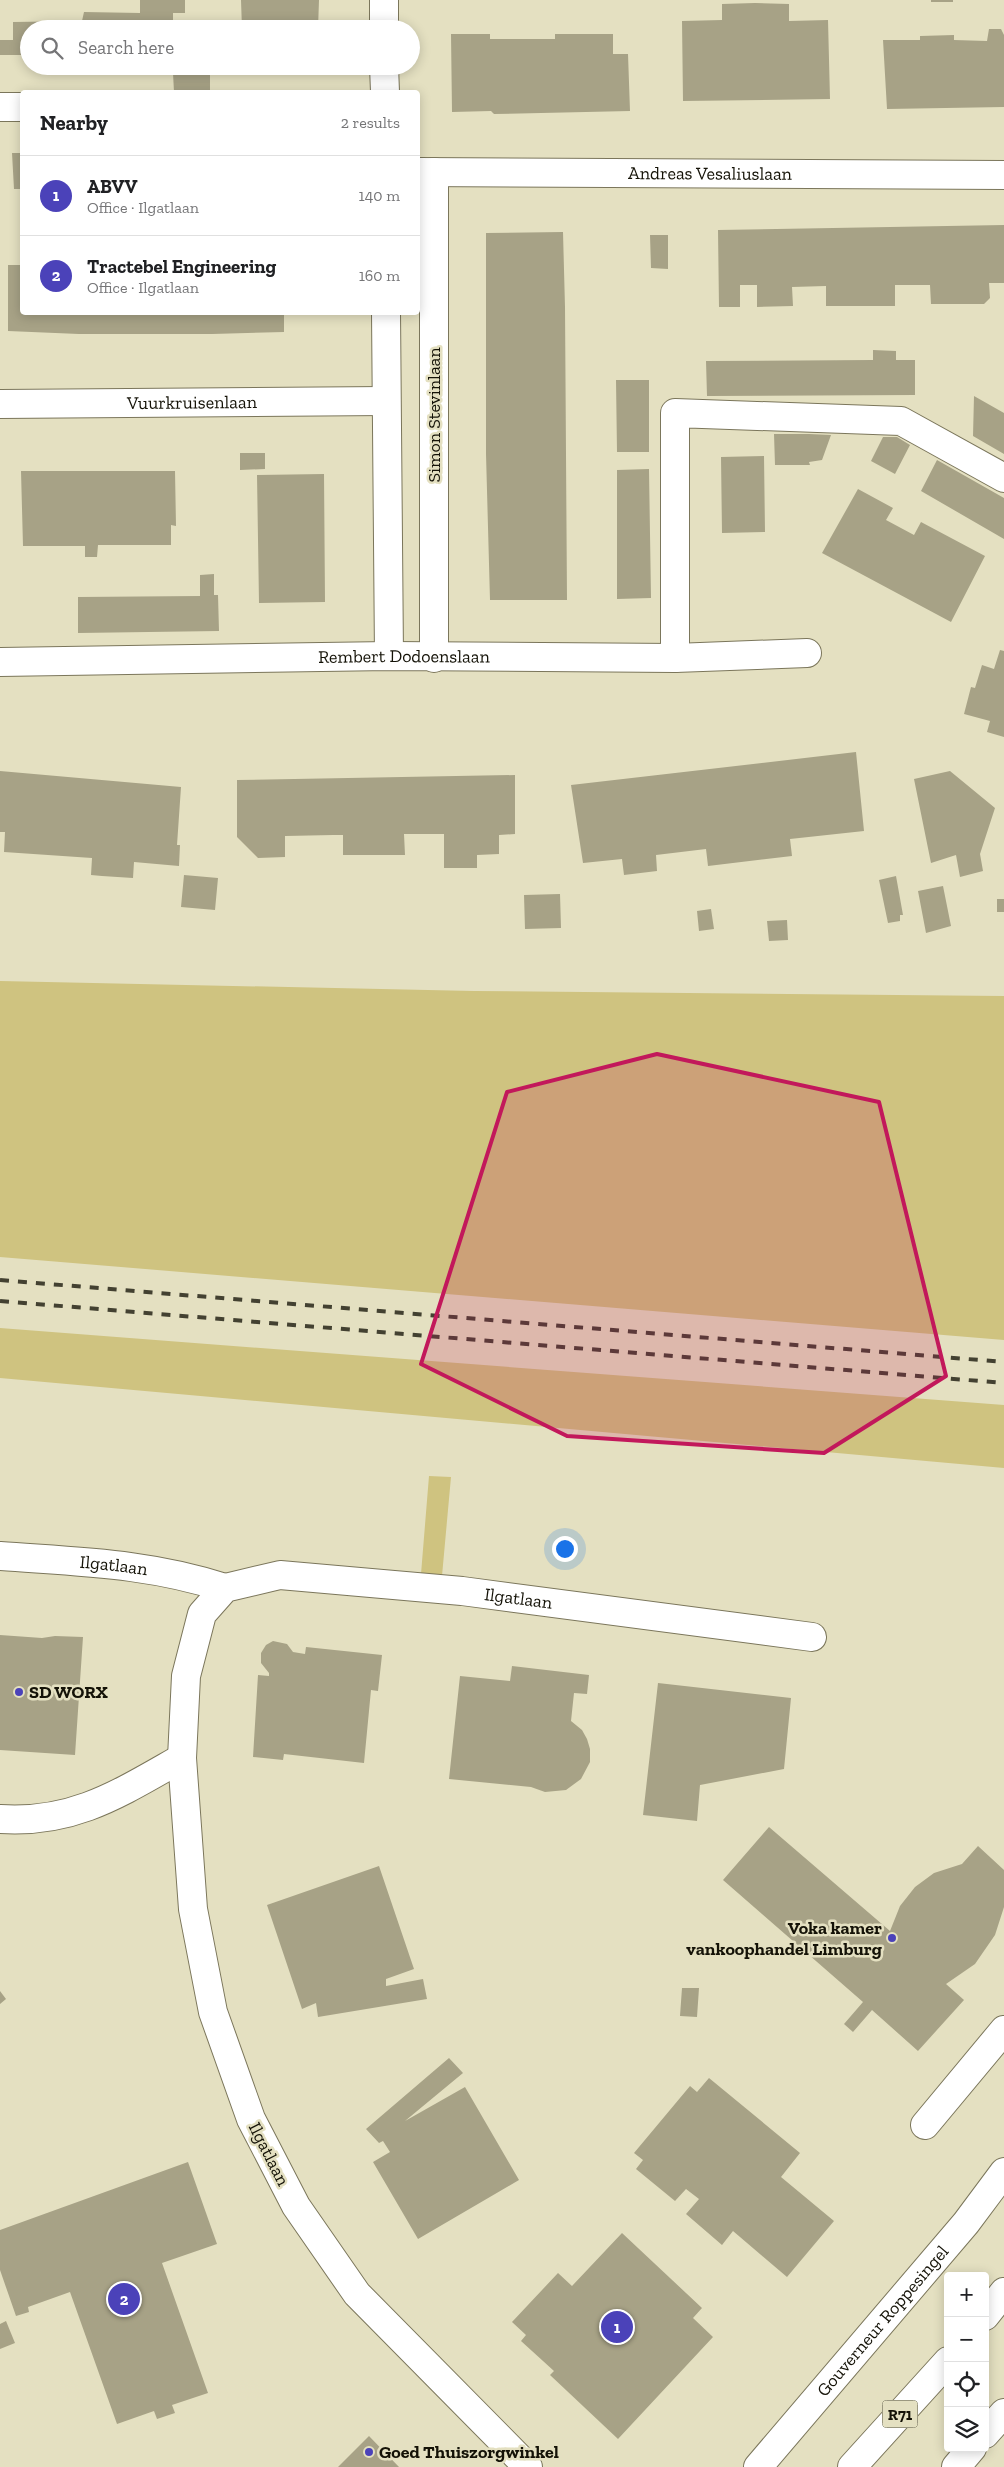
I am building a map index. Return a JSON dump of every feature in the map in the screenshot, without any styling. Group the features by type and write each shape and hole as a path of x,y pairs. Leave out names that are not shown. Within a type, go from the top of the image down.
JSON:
{"main road":[{"path":"384,0 384,20"},
{"path":"384,75 385,90"},
{"path":"0,107 20,107"},
{"name":"Andreas Vesaliuslaan","path":"426,172 1004,175"},
{"name":"Simon Stevinlaan","path":"426,172 434,658"},
{"path":"386,315 389,656"},
{"name":"Vuurkruisenlaan","path":"0,404 386,402"},
{"path":"675,658 675,413 901,421 1004,478"},
{"name":"Rembert Dodoenslaan","path":"0,662 389,656 434,658 675,658 807,653"},
{"name":"Ilgatlaan","path":"0,1556 134,1566 187,1576 225,1588 280,1575 462,1591 812,1637"},
{"name":"Ilgatlaan","path":"225,1588 202,1614 186,1676 182,1758 193,1909 213,2012 251,2119 296,2206 357,2294 528,2467"},
{"path":"0,1819 28,1821 77,1812 115,1796 182,1758"},
{"path":"925,2125 1004,2030"},
{"name":"Gouverneur Roppesingel","path":"758,2467 966,2223 1004,2172"},
{"path":"989,2311 1004,2292"},
{"name":"R71","path":"852,2467 947,2362"},
{"path":"989,2430 1004,2413"},
{"path":"956,2467 969,2452"}],"highlighted area":[{"path":"657,1054 879,1102 946,1376 824,1453 567,1436 421,1364 507,1092"}],"shaded area":[{"path":"0,981 474,991 1004,996 1004,1340 0,1257"},
{"path":"0,1328 1004,1405 1004,1468 0,1378"},
{"path":"429,1476 451,1477 442,1576 421,1574"}],"building":[{"path":"140,0 185,0 185,13 173,13 173,20 82,20 84,12 140,13"},
{"path":"241,0 319,0 318,20 242,20"},
{"path":"931,0 953,0 953,2 931,2"},
{"path":"722,4 789,4 789,21 828,20 830,99 683,101 682,21 722,20"},
{"path":"13,22 20,22 20,55 0,55 0,40 13,40"},
{"path":"989,29 1001,29 1004,35 1004,107 887,109 883,40 920,40 920,36 954,35 954,40 987,41"},
{"path":"451,34 490,34 490,39 555,39 555,34 613,34 613,54 628,54 630,111 494,114 491,111 452,112"},
{"path":"173,75 210,75 210,90 174,90"},
{"path":"12,153 20,153 20,189 14,189"},
{"path":"1004,225 1004,283 989,283 990,298 984,304 931,304 930,285 895,285 895,306 826,306 826,286 792,287 793,306 757,307 757,285 740,285 740,307 719,307 718,230"},
{"path":"563,232 567,600 490,600 486,454 486,233"},
{"path":"650,235 668,235 668,269 651,268"},
{"path":"8,265 20,265 20,315 284,315 284,332 79,334 8,331"},
{"path":"873,350 896,351 896,360 915,360 915,395 707,396 706,361 873,360"},
{"path":"616,380 649,380 649,452 617,452"},
{"path":"974,396 1004,413 1004,454 973,436"},
{"path":"774,434 831,435 822,460 809,462 810,465 775,465"},
{"path":"883,437 897,437 910,445 895,474 871,461"},
{"path":"240,453 265,453 265,469 240,470"},
{"path":"764,456 765,532 722,533 721,457"},
{"path":"937,460 1004,498 1004,539 921,491"},
{"path":"649,469 651,598 617,599 617,470"},
{"path":"21,471 175,471 176,526 171,525 171,545 98,545 97,557 85,557 85,546 23,546"},
{"path":"324,474 325,602 259,603 257,475"},
{"path":"858,489 893,508 886,520 914,535 921,522 985,556 951,622 822,553"},
{"path":"214,574 214,595 218,595 219,631 78,633 78,597 200,596 200,575"},
{"path":"1000,650 1004,651 1004,737 987,732 990,721 964,714 971,687 975,688 982,665 994,669"},
{"path":"856,752 864,831 790,839 792,856 708,866 706,849 656,855 657,871 624,875 622,859 583,863 571,785"},
{"path":"0,771 181,787 177,845 180,845 179,866 134,862 133,878 102,876 91,875 92,858 4,852 5,832 0,832"},
{"path":"950,771 995,808 980,854 983,871 960,877 956,855 931,863 914,779"},
{"path":"515,775 515,834 499,835 499,854 477,855 477,868 444,868 444,834 404,834 405,855 343,855 343,835 285,836 285,857 258,858 237,837 237,780"},
{"path":"184,875 218,878 215,910 181,907"},
{"path":"896,876 903,915 900,915 900,921 888,923 879,880"},
{"path":"943,886 951,926 926,933 918,891"},
{"path":"560,894 561,928 525,929 524,895"},
{"path":"997,899 1004,899 1004,912 997,912"},
{"path":"711,909 714,929 699,931 697,911"},
{"path":"787,920 788,940 769,941 767,921"},
{"path":"0,1635 42,1638 55,1636 83,1637 75,1755 0,1750"},
{"path":"273,1641 287,1644 293,1652 305,1654 306,1647 382,1655 378,1691 371,1690 364,1763 284,1754 283,1760 253,1757 258,1675 269,1676 269,1673 261,1663 261,1653 266,1645"},
{"path":"512,1666 589,1675 587,1694 574,1693 571,1721 582,1730 587,1739 590,1749 590,1762 581,1779 566,1790 545,1792 531,1787 449,1779 460,1676 510,1681"},
{"path":"658,1683 791,1698 784,1769 700,1785 697,1821 643,1815"},
{"name":"Voka kamer vankoophandel Limburg","path":"769,1827 890,1931 900,1906 915,1887 934,1873 962,1864 978,1846 1004,1870 1004,1907 995,1935 975,1964 946,1984 964,2000 918,2051 872,2010 853,2032 844,2024 863,2002 723,1880"},
{"path":"379,1866 414,1969 386,1979 386,1986 423,1979 427,1999 318,2017 316,2003 302,2009 267,1905"},
{"path":"682,1988 699,1988 697,2017 680,2016"},
{"path":"0,1991 6,1999 0,2004"},
{"path":"449,2058 463,2073 405,2121 465,2087 519,2180 418,2239 373,2162 390,2152 383,2141 379,2143 366,2129"},
{"path":"709,2078 800,2153 781,2177 834,2221 787,2277 733,2231 722,2245 686,2214 699,2199 686,2189 675,2201 636,2169 643,2160 634,2153 690,2086 697,2092"},
{"path":"188,2162 217,2244 162,2263 208,2393 172,2405 175,2413 157,2419 154,2411 117,2424 70,2292 28,2307 29,2312 16,2316 0,2270 0,2230"},
{"path":"622,2233 702,2308 693,2318 713,2337 618,2439 550,2375 554,2371 521,2341 526,2335 512,2322 558,2273 572,2286"},
{"path":"6,2321 15,2343 0,2349 0,2324"},
{"name":"Goed Thuiszorgwinkel","path":"369,2436 399,2467 338,2467"}],"railway":[{"path":"0,1280 1004,1362"},
{"path":"0,1301 1004,1383"}],"place":[{"name":"SD WORX","path":"19,1692"},
{"name":"Voka kamer vankoophandel Limburg","path":"892,1938"},
{"name":"Tractebel Engineering","path":"124,2299"},
{"name":"ABVV","path":"617,2327"},
{"name":"Goed Thuiszorgwinkel","path":"369,2452"}]}
